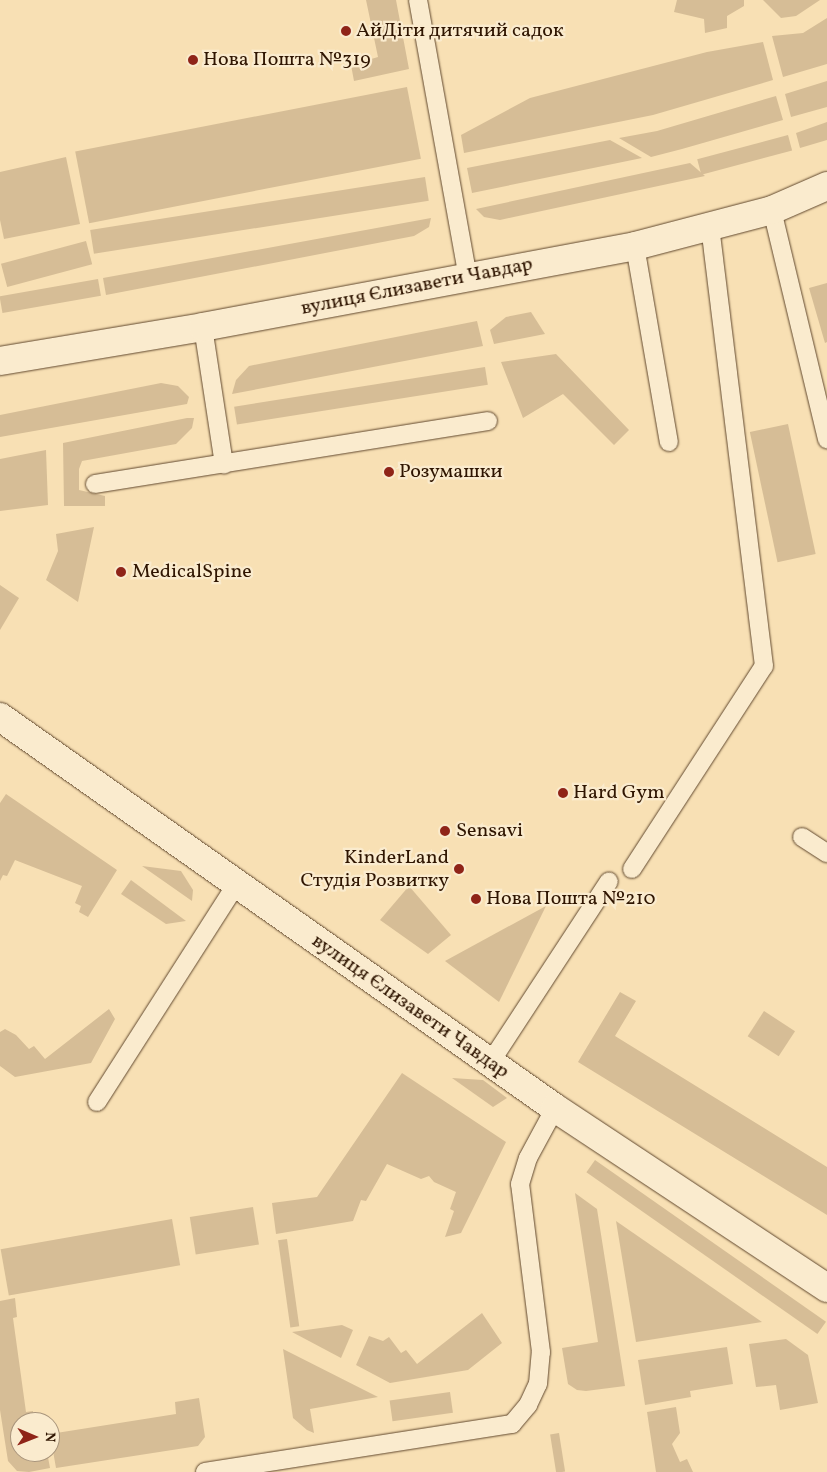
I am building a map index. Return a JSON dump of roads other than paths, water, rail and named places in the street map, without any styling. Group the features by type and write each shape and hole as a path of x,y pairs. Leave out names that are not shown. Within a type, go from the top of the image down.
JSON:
{"street":[{"name":"вулиця Єлизавети Чавдар","path":"0,361 203,327 635,246 772,210 827,186"},
{"name":"вулиця Єлизавети Чавдар","path":"0,717 555,1108 827,1288"}],"lane":[{"path":"418,0 468,278"},
{"path":"772,210 827,439"},
{"path":"632,869 764,666 710,226"},
{"path":"635,246 669,442"},
{"path":"203,327 224,464"},
{"path":"95,484 488,421"},
{"path":"802,837 827,853"},
{"path":"490,1063 609,881"},
{"path":"96,1102 236,885"},
{"path":"205,1472 512,1424 538,1384 541,1352 520,1184 528,1158 555,1108"}],"place":[{"name":"АйДіти дитячий садок","path":"346,31"},
{"name":"Нова Пошта №319","path":"193,60"},
{"name":"Розумашки","path":"389,472"},
{"name":"MedicalSpine","path":"121,572"},
{"name":"Hard Gym","path":"563,793"},
{"name":"Sensavi","path":"445,831"},
{"name":"KinderLand Студія Розвитку","path":"459,869"},
{"name":"Нова Пошта №210","path":"476,899"}]}
